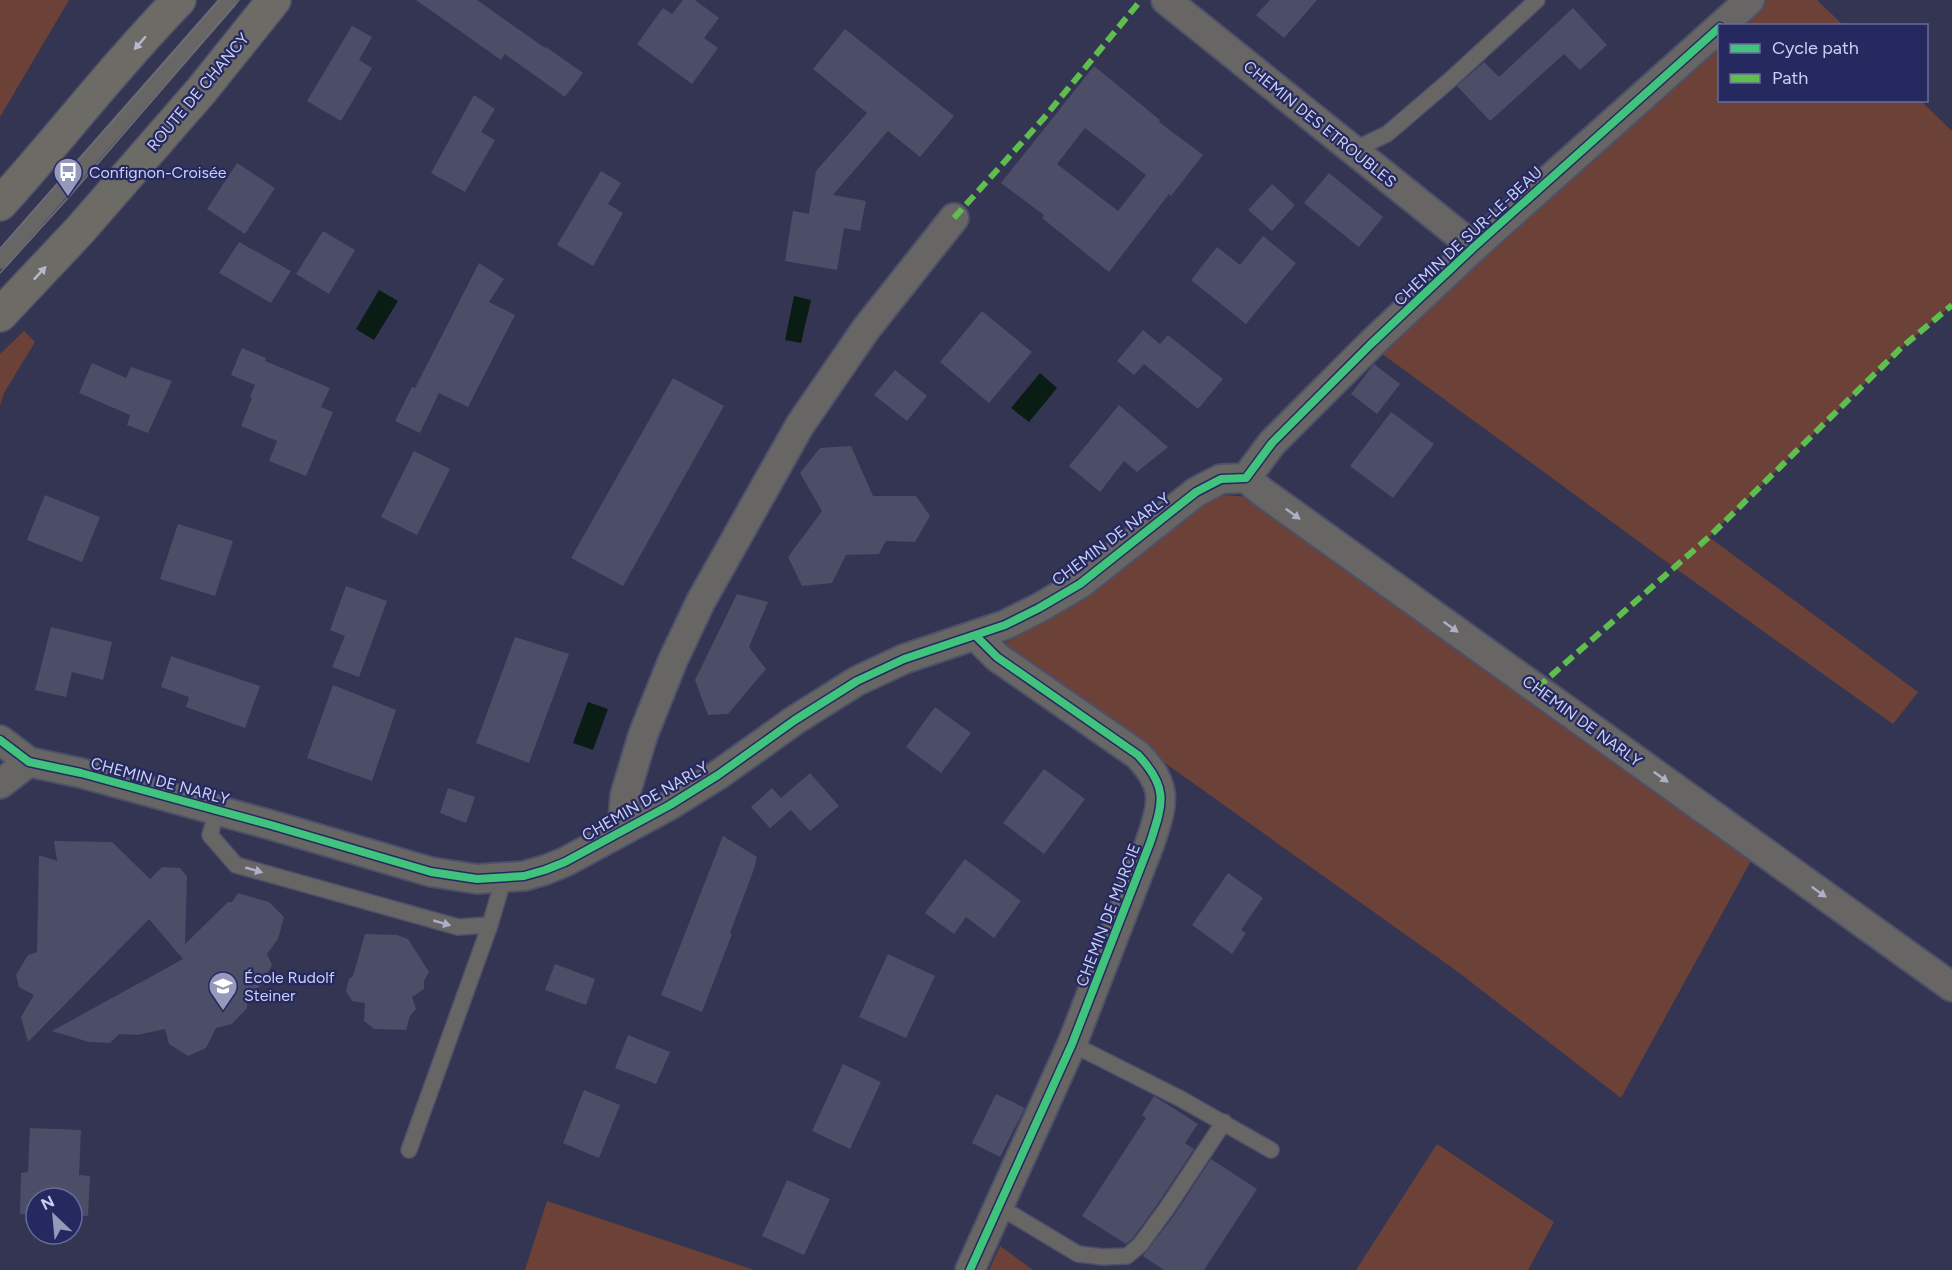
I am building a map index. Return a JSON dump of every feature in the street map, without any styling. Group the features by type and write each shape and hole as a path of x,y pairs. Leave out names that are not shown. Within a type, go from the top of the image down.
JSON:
{"main road":[{"path":"0,204 179,0"},
{"name":"ROUTE DE CHANCY","path":"0,315 72,239 215,75 274,0"}],"street":[{"name":"CHEMIN DE SUR-LE-BEAU","path":"1722,24 1750,0"},
{"name":"CHEMIN DES ETROUBLES","path":"1175,2 1474,247"},
{"name":"CHEMIN DE SUR-LE-BEAU","path":"1246,478 1272,443 1370,345 1474,247 1718,28"},
{"name":"CHEMIN DE NARLY","path":"622,831 625,795 643,735 673,660 701,601 800,425 867,329 954,218"},
{"name":"CHEMIN DE NARLY","path":"0,740 29,762 81,773 213,823 431,872 477,879 524,876 545,870 670,805 857,681 904,659 1005,625 1039,608 1080,584 1196,492 1221,479 1246,478 1952,987"},
{"name":"CHEMIN DE MURCIE","path":"970,1270 1072,1044 1150,843 1162,795 1158,780 1150,767 1138,755 997,657 976,636"},
{"path":"0,784 29,762"}],"lane":[{"path":"0,261 229,0"},
{"path":"1353,150 1387,134 1537,0"},
{"path":"213,823 236,865 458,927 490,925"},
{"path":"409,1150 490,925 504,877"},
{"path":"1072,1044 1224,1122 1271,1150"},
{"path":"998,1206 1078,1254 1103,1257 1127,1256 1140,1245 1167,1208 1224,1122"}],"shaded area":[{"path":"0,0 69,0 0,117"},
{"path":"1750,0 1817,0 1842,24 1723,24"},
{"path":"1718,28 1718,102 1922,102 1952,131 1952,305 1901,348 1709,537 1918,692 1893,724 1370,345"},
{"path":"379,290 398,301 374,340 356,329"},
{"path":"794,296 811,300 801,343 785,340"},
{"path":"24,331 35,342 4,393 0,406 0,354"},
{"path":"1040,373 1057,388 1029,422 1011,408"},
{"path":"1221,495 1252,497 1752,859 1621,1098 1458,972 1165,763 1005,643 1048,620 1202,506"},
{"path":"588,702 608,709 593,750 573,743"},
{"path":"1437,1144 1554,1222 1528,1270 1356,1270"},
{"path":"547,1201 754,1270 525,1270"},
{"path":"1000,1246 1033,1270 989,1270"}],"building":[{"path":"416,0 477,0 583,73 565,97 505,54 501,60"},
{"path":"683,0 695,0 719,18 704,38 718,48 692,84 637,44 663,8 672,14"},
{"path":"1270,0 1317,0 1284,38 1256,15"},
{"path":"1573,8 1607,45 1580,70 1564,54 1490,121 1457,86 1484,62 1499,77"},
{"path":"352,26 372,37 359,60 372,68 341,121 307,101"},
{"path":"845,29 954,116 920,157 888,131 833,195 866,201 860,231 844,228 837,270 785,261 793,211 809,214 816,171 867,113 813,69"},
{"path":"1094,66 1160,120 1159,122 1203,155 1171,196 1169,194 1109,272 1042,218 1044,215 1001,183","holes":["1085,128 1146,175 1118,211 1057,164"]},
{"path":"474,95 495,109 481,132 495,140 465,192 431,173"},
{"path":"237,163 275,188 245,234 207,209"},
{"path":"601,171 621,183 608,204 623,213 593,266 557,245"},
{"path":"1329,173 1383,217 1359,247 1304,203"},
{"path":"1272,184 1295,205 1272,231 1248,210"},
{"path":"323,231 355,250 329,294 296,274"},
{"path":"1263,236 1296,263 1246,324 1191,280 1217,247 1240,265"},
{"path":"239,242 291,271 271,303 219,273"},
{"path":"479,263 504,279 489,302 515,315 468,407 439,393 420,433 395,421 412,387 415,388"},
{"path":"982,311 1032,352 989,403 940,362"},
{"path":"1143,330 1160,344 1168,335 1223,379 1198,409 1144,364 1134,375 1117,361"},
{"path":"242,348 266,358 265,361 330,388 321,407 333,412 306,476 269,461 277,441 241,426 255,385 231,375"},
{"path":"92,363 126,378 131,367 172,381 148,433 127,425 130,415 79,393"},
{"path":"1374,364 1400,384 1377,414 1351,394"},
{"path":"895,370 927,396 907,421 874,395"},
{"path":"673,378 724,406 623,586 571,558"},
{"path":"1119,405 1168,447 1137,472 1124,461 1100,492 1069,466"},
{"path":"1391,412 1434,444 1393,498 1350,466"},
{"path":"851,446 873,496 916,496 930,516 915,542 886,541 879,554 846,555 832,583 802,586 788,557 822,511 800,473 820,448"},
{"path":"414,451 450,469 417,535 381,517"},
{"path":"45,495 100,517 82,562 27,540"},
{"path":"178,524 233,541 215,596 160,579"},
{"path":"346,586 387,601 359,677 332,667 345,636 330,630"},
{"path":"737,594 768,602 749,647 766,669 728,714 708,715 695,680"},
{"path":"51,627 112,642 103,680 72,672 66,697 35,690"},
{"path":"515,637 569,654 529,763 476,743"},
{"path":"171,656 260,686 245,728 186,707 189,697 161,687"},
{"path":"333,685 396,710 372,781 307,758"},
{"path":"935,707 971,733 941,773 906,747"},
{"path":"1044,769 1085,799 1044,854 1003,823"},
{"path":"810,773 839,806 810,831 791,810 770,828 751,807 772,788 781,798"},
{"path":"448,788 475,797 466,823 440,813"},
{"path":"723,836 757,857 730,933 732,934 702,1012 661,995"},
{"path":"54,841 112,842 150,879 162,867 180,868 187,876 185,944 228,902 232,902 238,893 269,902 284,917 278,939 267,954 272,965 261,985 247,996 247,1008 232,1024 216,1028 206,1048 188,1056 169,1044 165,1029 137,1035 119,1034 110,1043 89,1042 52,1031 183,959 149,919 28,1042 21,1017 34,995 19,987 16,975 28,955 37,952 39,855 57,861"},
{"path":"965,859 1021,901 994,938 966,917 954,934 925,913"},
{"path":"1228,873 1263,898 1241,930 1246,933 1232,954 1192,925"},
{"path":"365,934 397,935 408,939 429,972 424,981 424,989 412,997 416,1009 410,1016 406,1030 374,1029 364,1021 365,1003 352,1001 346,991 349,979 353,976"},
{"path":"888,954 935,976 906,1038 859,1017"},
{"path":"555,964 595,979 586,1005 545,990"},
{"path":"628,1035 670,1052 656,1084 615,1068"},
{"path":"843,1064 881,1082 850,1149 812,1131"},
{"path":"584,1090 620,1105 599,1158 563,1143"},
{"path":"996,1094 1025,1108 1000,1157 972,1143"},
{"path":"1154,1096 1198,1124 1185,1143 1194,1149 1159,1202 1126,1244 1082,1216 1146,1118 1142,1115"},
{"path":"30,1128 81,1130 79,1175 90,1176 88,1216 84,1216 84,1186 24,1186 24,1214 20,1214 21,1173 28,1172"},
{"path":"1211,1159 1257,1189 1204,1270 1164,1270 1143,1256 1175,1214"},
{"path":"787,1180 830,1199 804,1255 762,1236"}],"tram line":[{"path":"0,249 219,0"},
{"path":"0,273 239,0"}],"marked path":[{"path":"954,218 1043,119 1141,0"},
{"path":"1537,688 1709,537 1901,348 1952,305"}],"cycle path":[{"path":"0,740 29,762 81,773 431,872 477,879 524,876 565,862 670,805 857,681 904,659 1005,625 1039,608 1080,584 1196,492 1221,479 1246,478 1272,443 1370,345 1474,247 1718,29"},
{"path":"970,1270 1072,1044 1150,843 1160,806 1159,787 1155,777 1138,755 997,657 976,636"}],"place":[{"name":"Confignon-Croisée","path":"68,198"},
{"name":"École Rudolf Steiner","path":"223,1012"}]}
